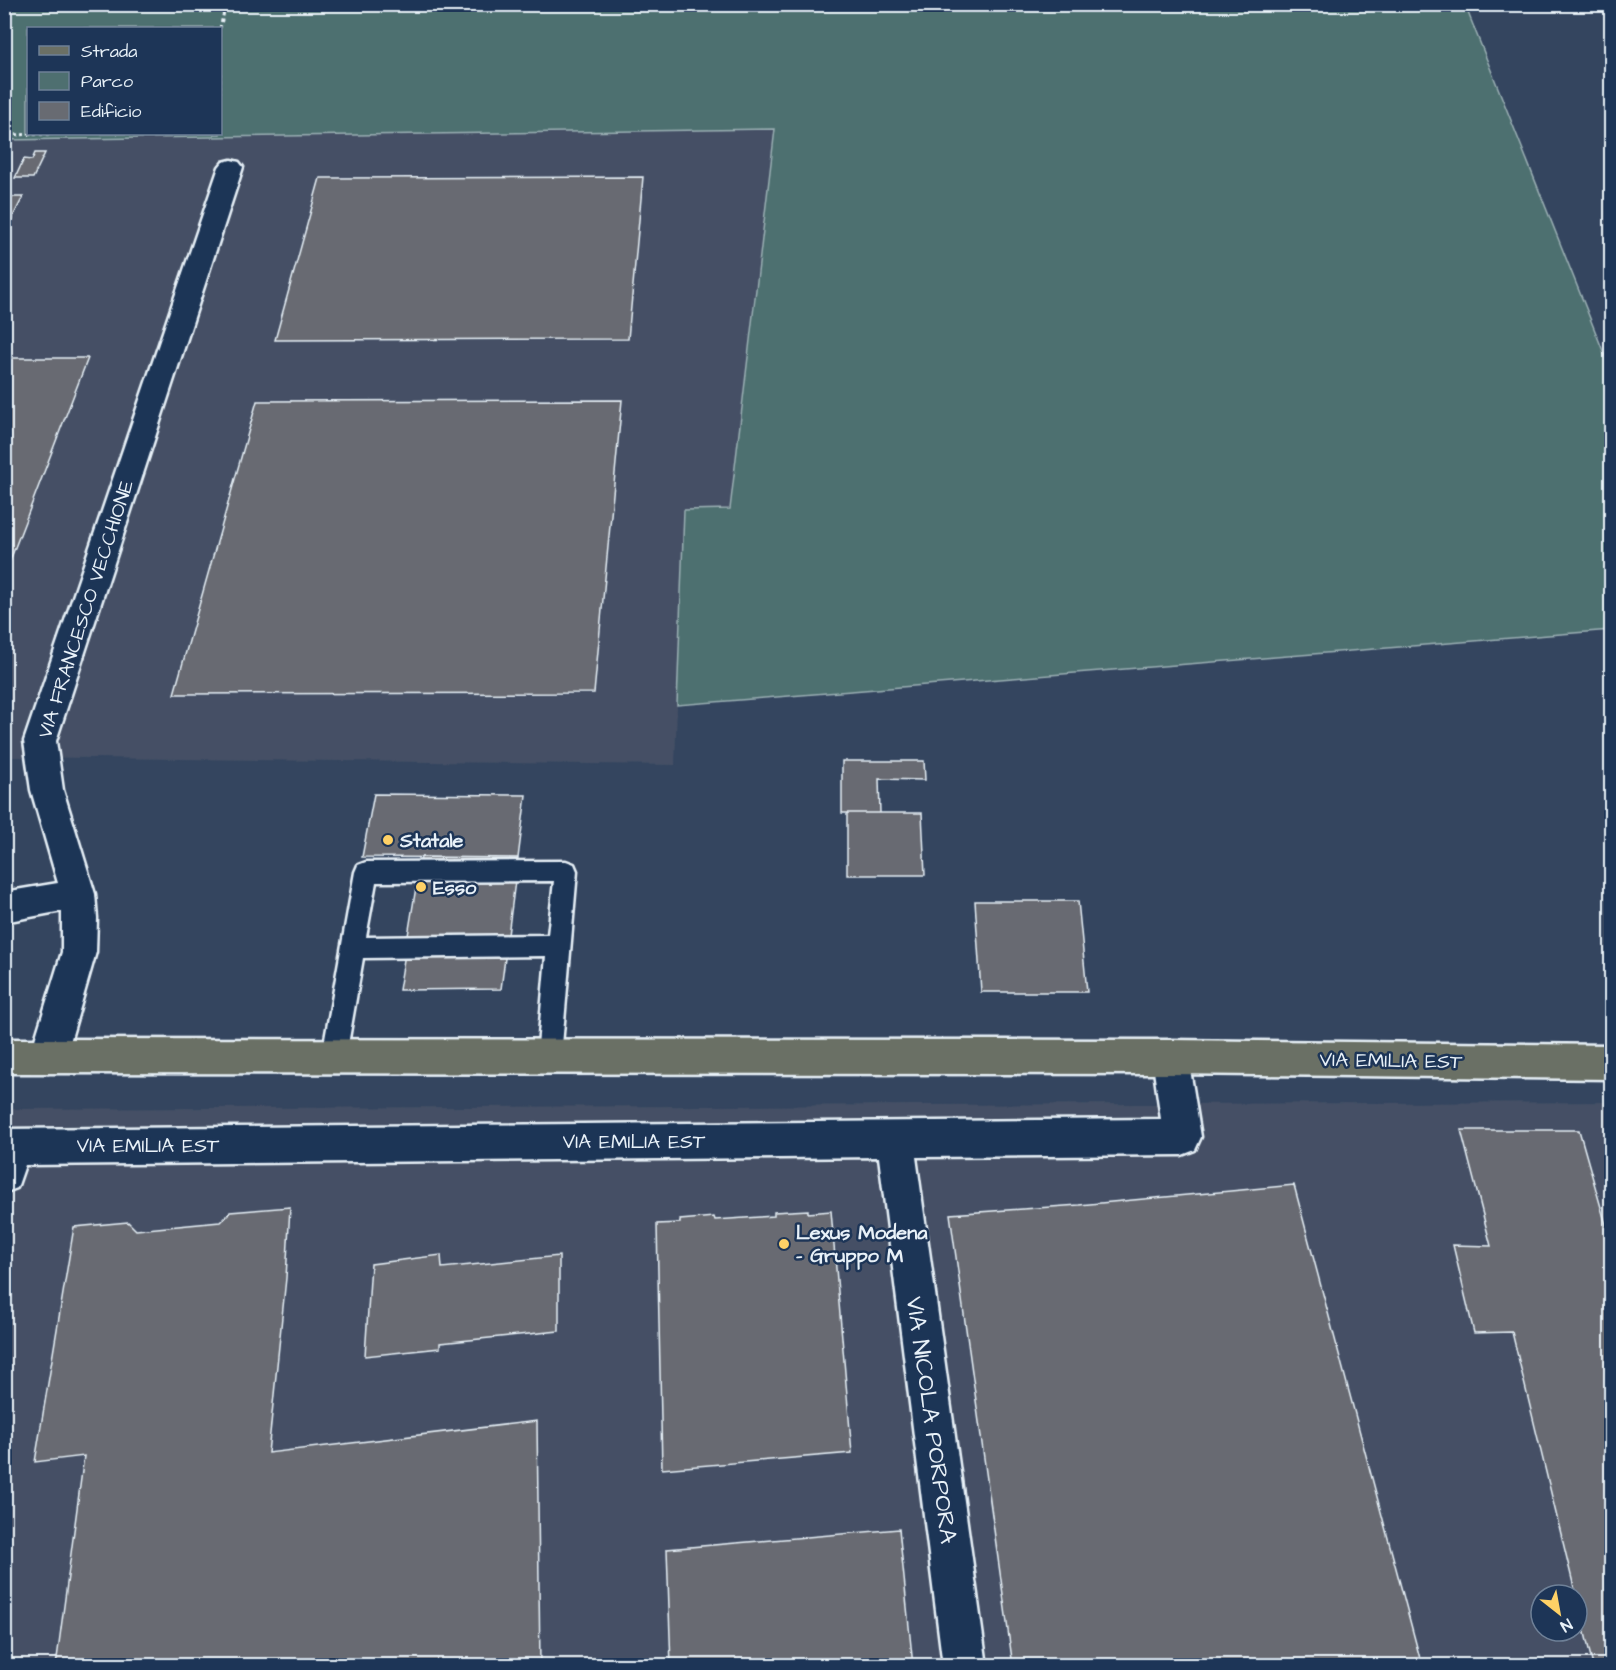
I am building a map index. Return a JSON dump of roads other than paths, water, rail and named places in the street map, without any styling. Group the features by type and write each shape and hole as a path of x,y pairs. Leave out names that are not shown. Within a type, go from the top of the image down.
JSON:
{"main road":[{"name":"VIA EMILIA EST","path":"4,1056 1170,1057 1611,1062"}],"street":[{"name":"VIA FRANCESCO VECCHIONE","path":"48,1056 79,952 78,894 47,790 40,741 231,167"},
{"path":"4,907 78,894"},
{"name":"VIA EMILIA EST","path":"6,1156 895,1139 1182,1137 1170,1057"},
{"name":"VIA NICOLA PORPORA","path":"895,1139 965,1665"}],"lane":[{"path":"334,1056 366,872 566,871 549,1057"},
{"path":"353,948 559,945"}],"place":[{"name":"Statale","path":"388,840"},
{"name":"Esso","path":"421,887"},
{"name":"Lexus Modena - Gruppo M","path":"784,1244"}]}
